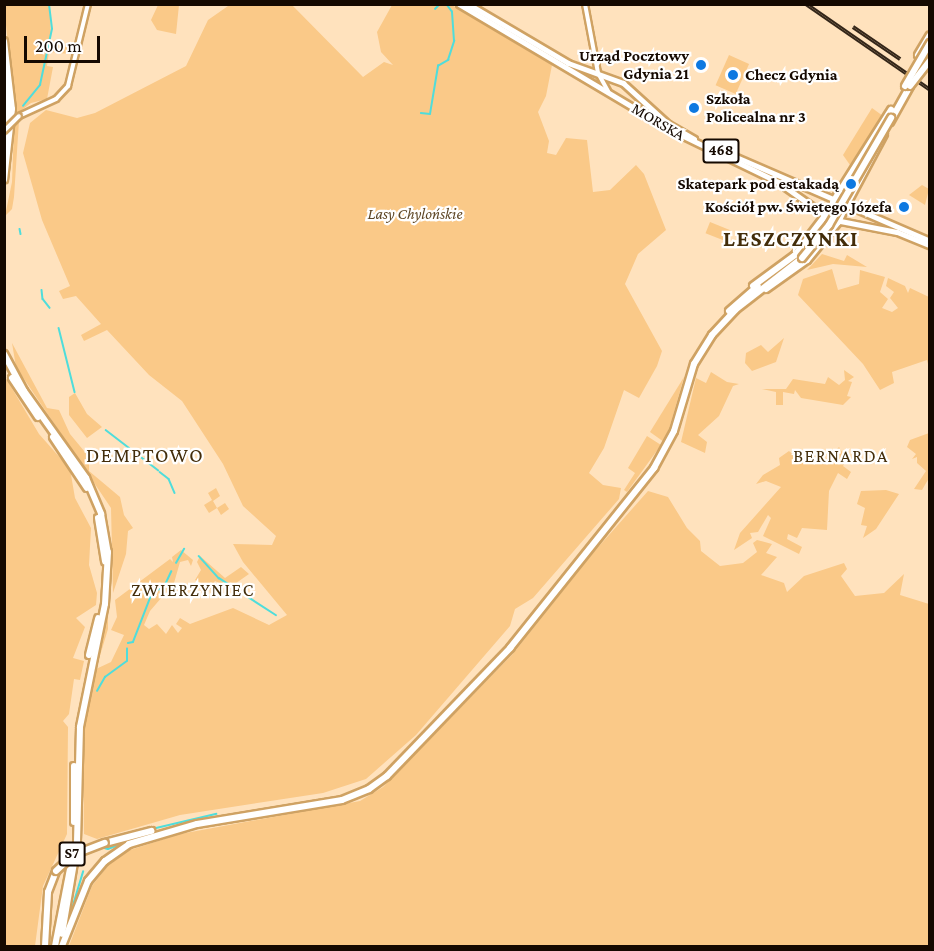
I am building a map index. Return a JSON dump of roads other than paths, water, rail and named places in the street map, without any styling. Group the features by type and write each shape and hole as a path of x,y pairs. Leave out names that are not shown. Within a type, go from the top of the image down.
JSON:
{"highway":[{"path":"907,86 930,35"},
{"path":"4,41 12,109 4,180"},
{"path":"59,946 79,897 107,859 138,840 168,831 342,800 369,789 478,679 545,602 650,468 670,437 699,354 723,322 801,257 825,224 890,117 930,43"},
{"path":"907,86 930,51"},
{"path":"907,86 930,60"},
{"path":"4,65 8,98 4,149"},
{"path":"833,202 847,177 890,117"},
{"path":"845,207 861,182 890,117"},
{"path":"670,437 694,355 736,304 811,237 825,216"},
{"path":"745,302 791,273 821,246 837,222"},
{"path":"811,237 821,246"},
{"path":"736,304 801,257"},
{"name":"S7","path":"4,354 21,385 75,459 94,493 107,543 105,594 76,719 73,849 59,946"},
{"name":"S7","path":"4,364 91,497 103,544 105,594"},
{"path":"45,946 48,892 56,871 74,855 105,843 219,815 341,796 361,789 386,774"}],"main road":[{"name":"MORSKA","path":"459,4 685,138 778,182 825,216 837,222 897,232 930,243"},
{"name":"MORSKA","path":"468,4 563,60 627,86 685,134 833,202 930,243"},
{"path":"825,216 833,202"},
{"path":"837,222 845,207"}],"street":[{"path":"4,131 19,116 60,95 71,80 88,4"},
{"path":"585,4 598,73 610,94"},
{"path":"589,70 596,64"}],"waterway":[{"path":"23,106 40,85 52,29 49,4"},
{"path":"421,113 430,114 438,66 448,60 454,41 452,12 446,4"},
{"path":"435,9 439,5"},
{"path":"20,229 21,234"},
{"path":"42,290 43,299 50,308"},
{"path":"59,328 75,392"},
{"path":"106,430 158,470"},
{"path":"160,472 169,479 175,493"},
{"path":"176,563 184,549"},
{"path":"199,556 219,578 276,615"},
{"path":"128,643 133,642 152,593 164,587 171,572"},
{"path":"97,691 105,677 127,661 127,649"},
{"path":"152,829 216,814"},
{"path":"101,842 110,839"},
{"path":"101,847 108,849 126,842"},
{"path":"71,912 83,872"}],"railway":[{"path":"806,4 930,90"},
{"path":"853,27 900,59"}],"place":[{"name":"Urząd Pocztowy Gdynia 21","path":"701,65"},
{"name":"Checz Gdynia","path":"733,75"},
{"name":"Szkoła Policealna nr 3","path":"694,108"},
{"name":"Skatepark pod estakadą","path":"851,184"},
{"name":"Kościół pw. Świętego Józefa","path":"904,207"}],"district":[{"name":"LESZCZYNKI","path":"791,239"},
{"name":"DEMPTOWO","path":"145,455"},
{"name":"BERNARDA","path":"841,456"},
{"name":"ZWIERZYNIEC","path":"193,590"}],"park label":[{"name":"Lasy Chylońskie","path":"415,214"}]}
